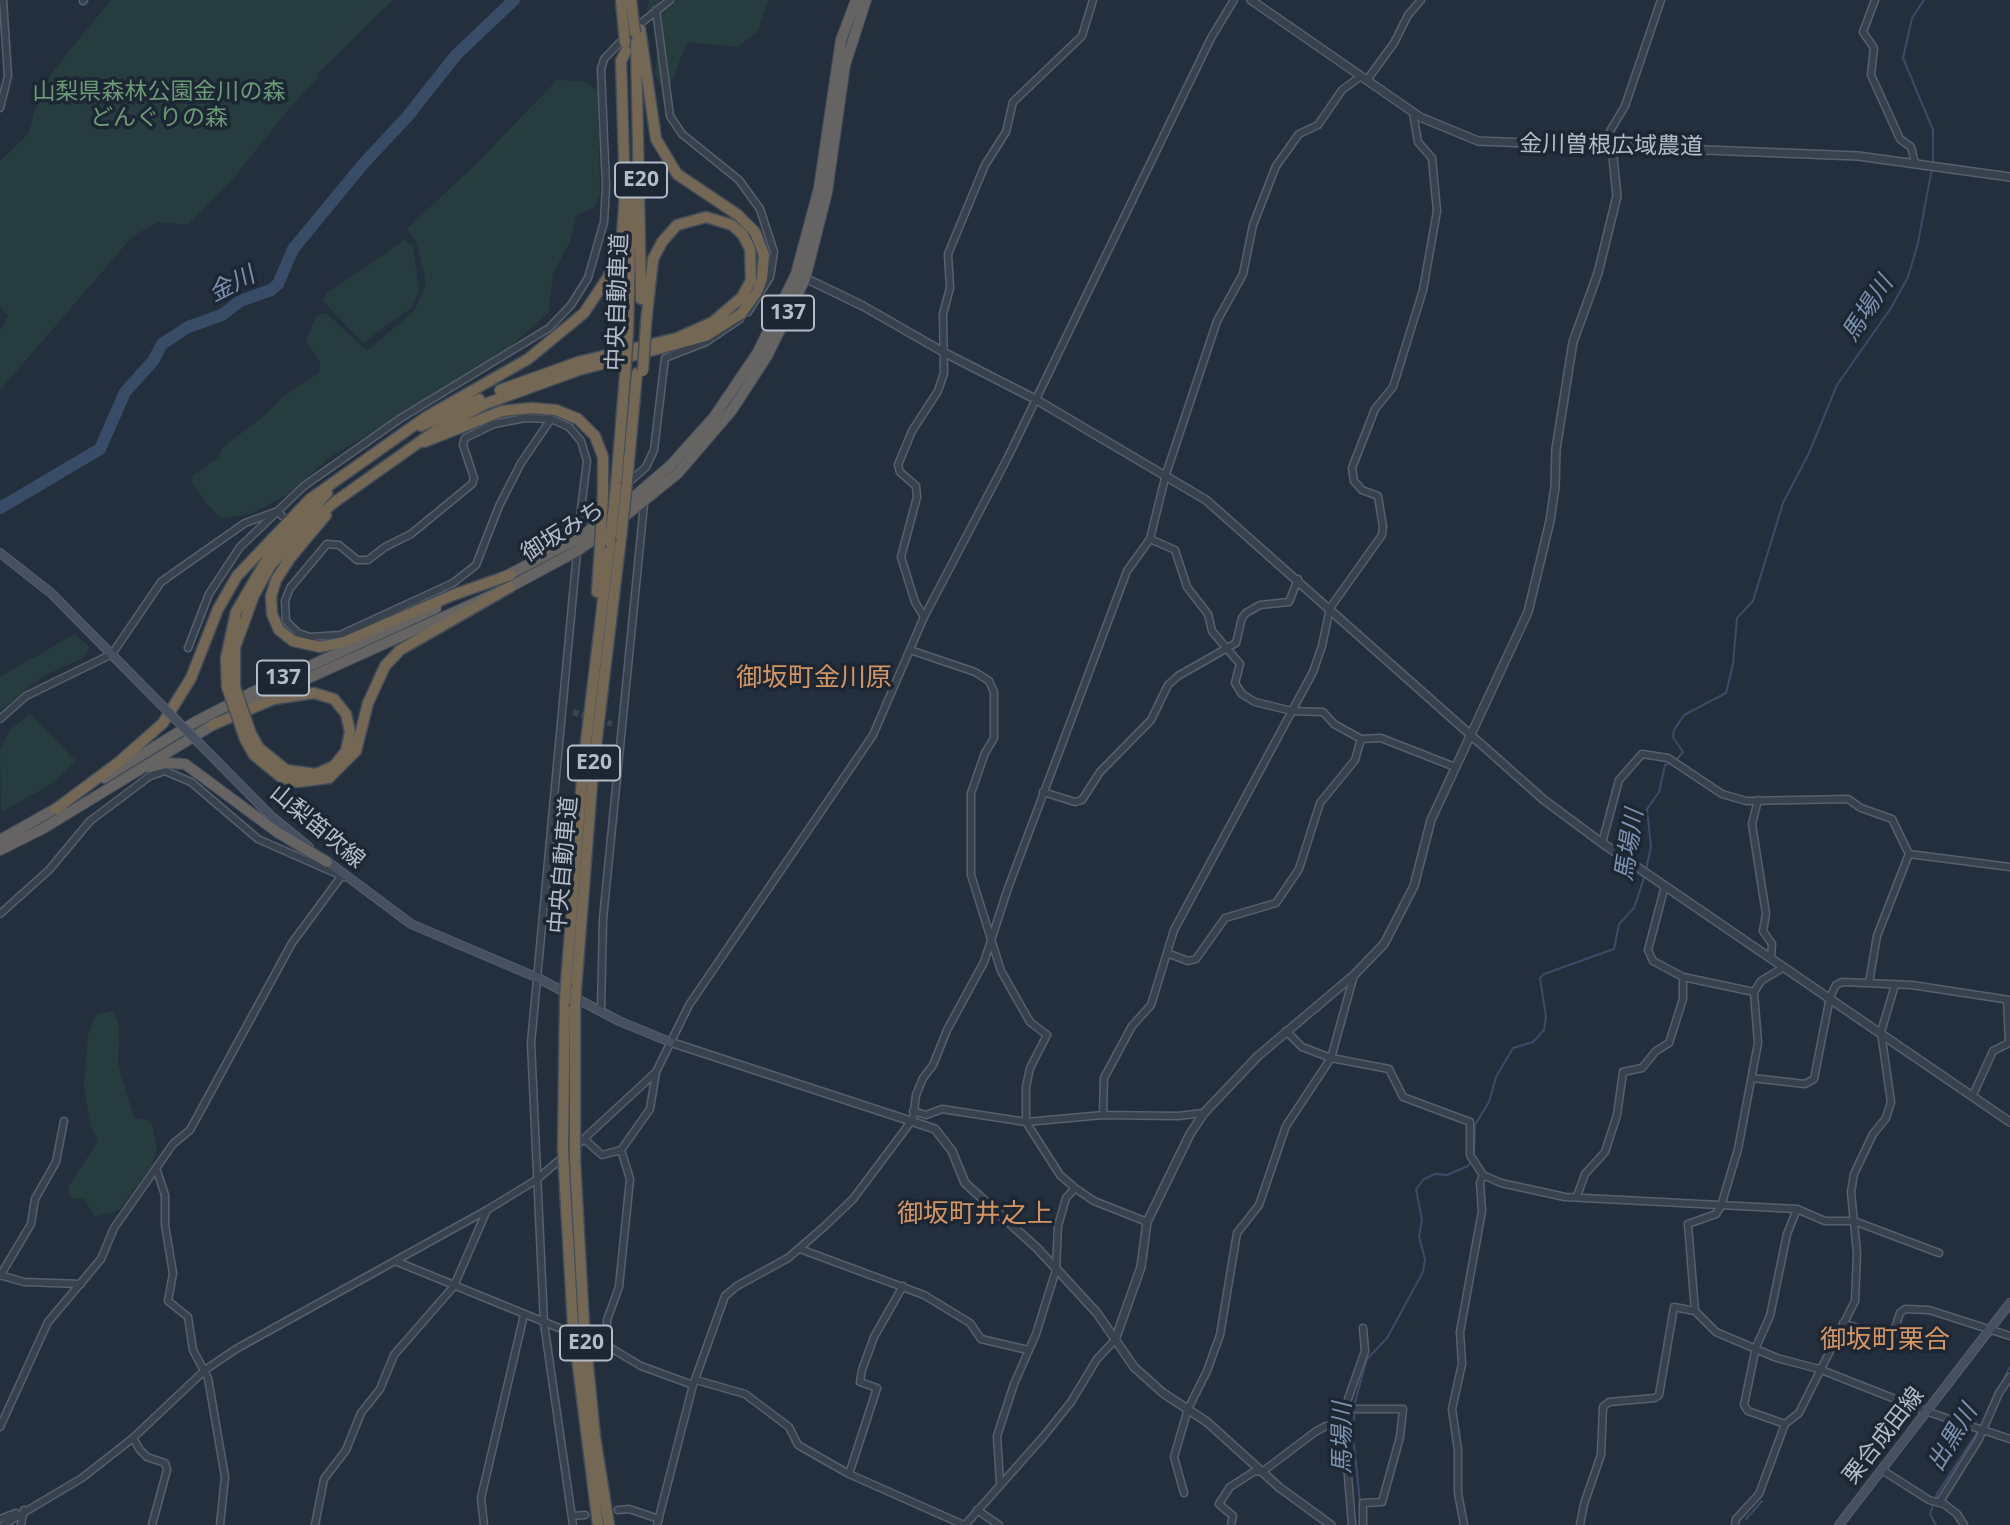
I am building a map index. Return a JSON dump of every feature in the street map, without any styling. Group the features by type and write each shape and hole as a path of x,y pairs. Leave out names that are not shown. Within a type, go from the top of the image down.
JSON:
{"highway":[{"name":"中央自動車道","path":"598,1525 573,1326 563,1149 576,833 600,629 605,545 622,484 632,428 635,373 628,330 631,199 621,0"},
{"name":"御坂みち","path":"0,840 56,809 162,742 240,699 510,575 631,500 671,465 714,417 758,352 801,276 819,188 836,60 856,0"},
{"name":"御坂みち","path":"0,850 44,828 212,725 301,680 510,587 577,551 644,504 678,472 732,410 767,356 801,276 827,192 845,65 866,0"},
{"path":"231,687 235,647 254,595 270,566 307,524 336,501 451,422 519,390 579,370 706,336 741,313 757,292 762,279 764,255 755,232 738,215 677,174 656,139 637,12 632,4"},
{"name":"中央自動車道","path":"571,987 621,537 622,484 643,325 638,31"},
{"path":"415,428 426,418 551,342 584,313 608,276 623,225 625,193 621,61 625,47"},
{"path":"56,809 119,762 163,723 191,678 218,609 237,576 310,499 415,428 543,373 677,338 713,323 742,297 751,280 750,249 743,235 732,225 706,217 690,219 677,225 662,242 653,259 643,325"},
{"path":"420,443 439,439 471,422 502,411 531,408 556,410 578,419 595,436 603,457 605,545"},
{"path":"345,473 270,554 236,612 228,641 231,687 248,736 266,767 281,777 297,782 329,778 356,751 368,703 384,666 400,650 510,587"},
{"path":"336,501 276,580 271,596 272,614 279,630 293,641 320,647 510,575"},
{"path":"212,725 237,718 274,699 314,693 334,699 346,714 350,732 345,751 334,766 316,774 286,770 248,736"},
{"path":"128,776 154,765 185,764 276,832 327,862"},
{"name":"中央自動車道","path":"570,1004 580,1138 575,1161 584,1325 595,1437 609,1525"}],"main road":[{"name":"山梨笛吹線","path":"0,553 51,593 270,815 343,877 411,924 538,978 643,1032 670,1042"},
{"name":"栗合成田線","path":"1839,1525 2010,1303"}],"street":[{"path":"0,108 8,76 3,0"},
{"path":"188,648 209,594 240,547 280,513 304,486 401,418 549,328 571,304 588,278 604,222 606,186 601,90 604,59 670,0"},
{"path":"924,617 915,602 901,557 917,497 916,486 900,472 898,465 912,432 938,391 944,373 943,314 950,288 948,254 952,239 961,230 985,165 1006,132 1013,102 1082,36 1093,0"},
{"path":"580,1138 602,1154 621,1150 650,1108 656,1072 689,1005 866,747 924,617 1035,399 1211,38 1234,0"},
{"name":"金川曽根広域農道","path":"1251,0 1413,113 1432,124 1478,141 1858,156 2010,177"},
{"path":"618,1510 629,1508 658,1522 695,1382 725,1296 737,1286 800,1249 853,1199 913,1115 923,1078 933,1065 947,1030 984,962 1043,792 1127,571 1150,539 1166,474 1217,321 1243,274 1253,225 1276,166 1299,134 1318,125 1342,90 1364,78 1394,43 1408,15 1421,0"},
{"path":"599,1341 640,1366 745,1394 789,1427 798,1446 849,1474 964,1525 1071,1402 1097,1359 1115,1340 1141,1267 1147,1222 1190,1134 1204,1113 1286,1031 1354,975 1384,944 1414,886 1431,820 1468,735 1528,612 1556,487 1556,449 1573,342 1598,273 1617,196 1610,131 1625,106 1661,0"},
{"path":"1875,0 1863,32 1874,48 1871,75 1900,139 1911,147 1915,163"},
{"path":"578,535 646,467 653,450 666,358 706,342 732,327 754,306 770,277 774,252 760,209 739,180 682,134 670,116 656,10"},
{"path":"1103,1115 1104,1077 1132,1027 1151,1005 1174,930 1313,672 1330,608 1382,535 1384,527 1378,496 1362,489 1354,481 1352,468 1375,409 1393,387 1423,290 1437,211 1432,158 1418,142 1413,113"},
{"path":"801,276 863,306 944,353 1035,399 1166,474 1222,512 1527,786 1602,843 2010,1122"},
{"path":"551,419 521,463 476,565 453,583 344,637 310,637 298,633 286,621 285,601 290,587 320,551 332,544 357,560 368,560 384,547 411,534 472,484 474,478 463,445 472,433 494,424 525,418 551,419 569,427 580,441 587,461 542,901 531,1043 544,1323 573,1525"},
{"path":"601,1011 603,919 644,504"},
{"path":"0,719 26,696 112,654 161,582 245,523 280,513"},
{"path":"1150,539 1175,550 1187,587 1208,614 1212,631 1240,664 1235,683 1241,694 1255,702 1292,711 1323,712 1335,724 1362,739 1381,738 1455,767"},
{"path":"310,541 320,551"},
{"path":"1043,792 1075,802 1082,800 1100,772 1151,720 1168,685 1178,676 1236,643 1242,618 1246,613 1260,605 1289,602 1298,579"},
{"path":"910,650 975,673 989,681 994,692 994,738 971,793 971,875 1001,971 1030,1022 1047,1035 1030,1068 1026,1087 1026,1122 1053,1166 1075,1188 1094,1201 1147,1222"},
{"path":"563,710 573,712"},
{"path":"612,724 622,728"},
{"path":"1167,953 1188,961 1196,959 1225,918 1276,903 1299,869 1320,803 1355,760 1362,739"},
{"path":"1602,843 1619,780 1636,757 1642,754 1672,761 1722,794 1758,800 1848,799 1861,808 1892,819 1909,854 1877,936 1869,983"},
{"path":"0,914 49,870 90,821 131,788 150,776 165,771 191,782 258,839 343,877 292,943 190,1130 173,1144 114,1228 101,1259 48,1322 0,1427"},
{"path":"1758,800 1752,824 1766,914 1763,931 1772,944 1771,958"},
{"path":"1909,854 2010,867"},
{"path":"1665,886 1648,950 1653,961 1683,977 1754,992"},
{"path":"1695,1311 1688,1224 1716,1214 1721,1206 1738,1149 1758,1043 1754,992 1761,981 1784,967"},
{"path":"1184,1493 1174,1457 1188,1409 1207,1371 1220,1335 1237,1233 1259,1205 1286,1126 1331,1058 1354,975"},
{"path":"1577,1196 1585,1174 1605,1152 1617,1115 1623,1072 1642,1068 1656,1051 1669,1043 1684,999 1683,977"},
{"path":"1752,1078 1805,1084 1814,1079 1830,997 1836,985 1842,982 1912,985 2009,1000 2009,1043 1993,1051 1973,1095"},
{"path":"1735,1525 1736,1519 1759,1494 1785,1424 1799,1413 1819,1368 1855,1301 1851,1192 1854,1174 1873,1135 1886,1118 1891,1102 1881,1032 1895,985"},
{"path":"1286,1031 1302,1047 1331,1058 1389,1069 1403,1097 1470,1122 1470,1155 1483,1175 1501,1183 1565,1197 1797,1209 1825,1222 1854,1221 1939,1253"},
{"path":"670,1042 913,1115 935,1129 943,1137 965,1182 1097,1313 1139,1372 1225,1437 1262,1472 1331,1525"},
{"path":"3,1525 24,1510 82,1478 133,1438 205,1370 236,1349 536,1180 656,1072"},
{"path":"913,1115 926,1115 942,1109 1026,1122 1103,1115 1178,1116 1204,1113"},
{"path":"64,1121 56,1162 35,1199 31,1224 0,1275 24,1282 80,1284"},
{"path":"607,1346 607,1320 619,1287 630,1179 621,1150"},
{"path":"156,1168 165,1195 165,1225 173,1273 168,1301 188,1317 193,1350 205,1370 225,1477 219,1525"},
{"path":"1464,1525 1458,1493 1458,1450 1452,1409 1462,1364 1460,1332 1482,1212 1480,1184 1483,1175"},
{"path":"1000,1482 997,1436 1056,1270 1058,1226 1066,1198 1075,1188"},
{"path":"1785,1424 1748,1411 1744,1405 1756,1348 1770,1316 1787,1234 1797,1209"},
{"path":"315,1525 324,1479 346,1450 361,1413 380,1389 394,1355 454,1286 487,1210"},
{"path":"800,1249 903,1286 970,1323 982,1339 1028,1350"},
{"path":"395,1261 559,1328"},
{"path":"849,1474 877,1388 859,1382 862,1370 874,1337 903,1286"},
{"path":"1580,1525 1584,1504 1601,1455 1602,1407 1609,1402 1656,1398 1659,1395 1674,1307 1695,1311 1716,1332 1777,1358 1819,1368 1928,1412 2010,1439"},
{"path":"1843,1323 1891,1340 1900,1313 1905,1309 1929,1310 2010,1336"},
{"path":"484,1525 481,1498 524,1315"},
{"path":"1352,1525 1344,1427 1365,1352 1363,1328"},
{"path":"1939,1503 2010,1377"},
{"path":"1350,1409 1403,1409 1400,1437 1382,1502 1363,1503 1363,1525"},
{"path":"1231,1525 1234,1518 1219,1504 1230,1487 1255,1471 1262,1472 1326,1426 1344,1427"},
{"path":"133,1438 147,1457 164,1463 167,1470 152,1525"},
{"path":"1882,1470 1956,1514 1964,1525"},
{"path":"0,1519 24,1510"},
{"path":"21,1525 24,1510"},
{"path":"977,1510 999,1525"},
{"path":"572,1516 585,1515"}],"green space":[{"name":"山梨県森林公園金川の森 どんぐりの森","path":"111,0 393,0 315,76 321,74 288,110 232,180 188,225 158,222 133,236 0,390 0,330 8,316 0,306 0,161 29,133 37,102 54,70"},
{"path":"649,0 768,0 758,31 738,47 687,42 671,83 661,85 655,75 659,33 647,10"},
{"path":"557,80 582,81 598,91 600,193 596,206 577,215 570,241 553,274 548,313 505,351 329,458 287,495 250,514 222,519 206,503 192,482 193,476 219,457 223,447 259,420 285,395 319,373 320,362 306,341 316,316 326,313 367,351 415,310 426,284 417,242 407,229 476,164"},
{"path":"405,240 413,246 419,290 412,307 363,343 323,301 327,293"},
{"path":"75,634 90,648 81,659 43,676 0,711 0,677"},
{"path":"30,714 76,761 53,783 1,812 0,749 10,730"},
{"path":"113,1010 119,1025 118,1064 134,1118 151,1121 157,1147 153,1164 119,1210 95,1217 84,1199 71,1198 68,1188 98,1141 90,1125 84,1084 88,1035 96,1015"}],"waterway":[{"name":"金川","path":"0,508 100,449 125,392 153,361 162,344 188,327 222,315 240,301 271,290 278,284 293,249 364,163 407,117 456,55 514,0"},
{"name":"馬場川","path":"1924,0 1912,18 1903,58 1933,130 1933,162"},
{"name":"馬場川","path":"1677,759 1683,752 1673,737 1674,730 1684,715 1726,693 1733,664 1737,618 1753,601 1783,503 1809,453 1837,385 1891,308 1908,277 1918,243 1932,168"},
{"name":"馬場川","path":"1646,869 1651,847 1647,809 1659,792 1665,765 1672,762"},
{"name":"馬場川","path":"1474,1157 1475,1125 1489,1102 1496,1077 1513,1048 1533,1042 1544,1030 1546,1017 1540,978 1544,974 1614,949 1619,924 1634,908 1645,875"},
{"name":"馬場川","path":"1360,1502 1353,1435 1355,1402 1367,1359 1387,1338 1423,1272 1425,1259 1419,1237 1422,1220 1416,1189 1424,1179 1435,1174 1447,1175 1471,1162"},
{"name":"出黒川","path":"1997,1391 2010,1367"},
{"name":"出黒川","path":"1981,1426 1990,1406"},
{"name":"出黒川","path":"1936,1525 1930,1514 1937,1494 1978,1431"},
{"path":"1746,1519 1762,1501"}],"tunnel":[{"path":"573,712 612,724"}],"district":[{"name":"御坂町金川原","path":"814,679"},
{"name":"御坂町井之上","path":"975,1215"},
{"name":"御坂町栗合","path":"1885,1341"}]}
